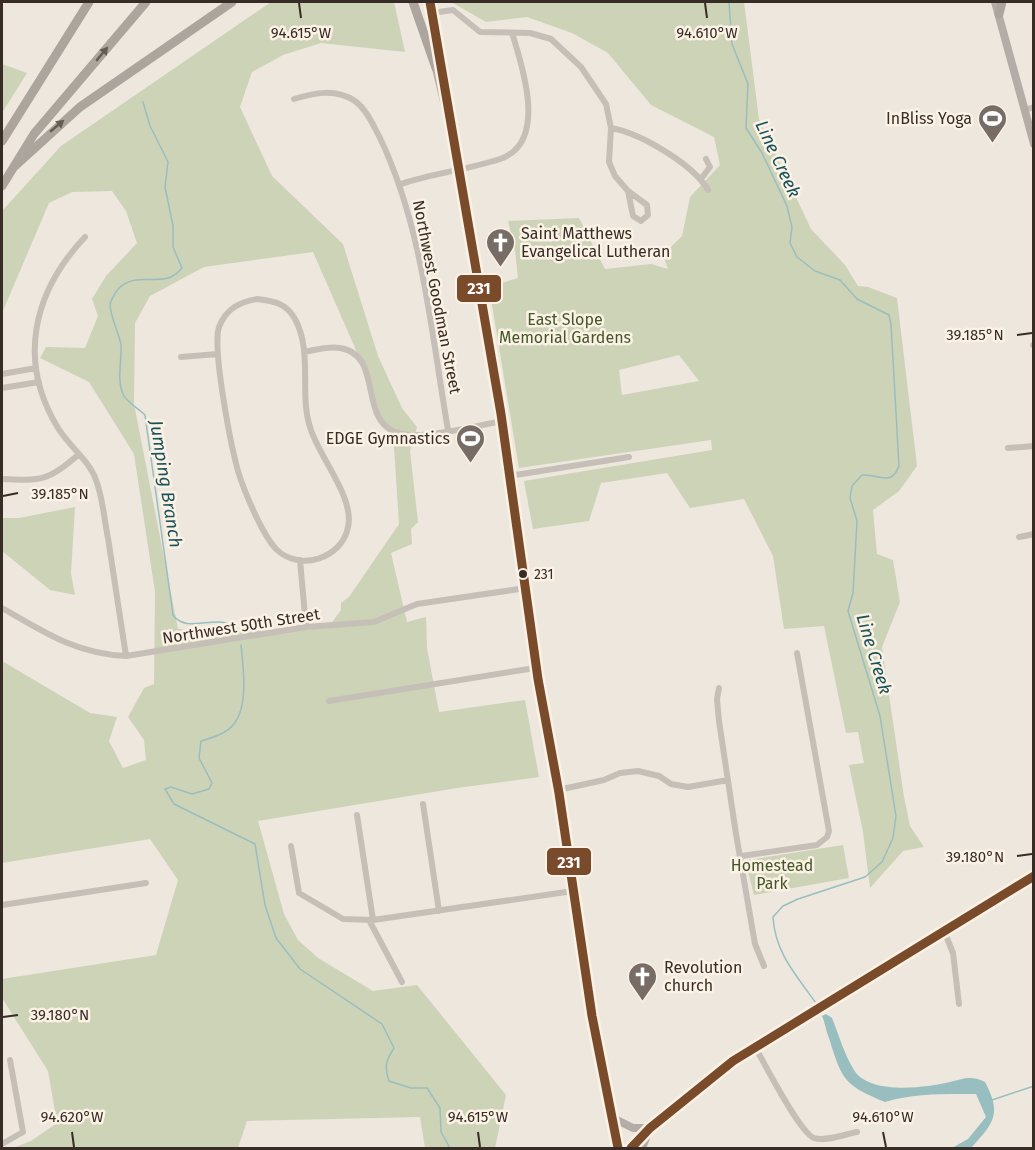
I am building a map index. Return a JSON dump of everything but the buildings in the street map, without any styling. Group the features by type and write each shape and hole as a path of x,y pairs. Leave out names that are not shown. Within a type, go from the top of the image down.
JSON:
{"highway":[{"path":"2,141 89,2"},
{"path":"2,186 34,134 146,2"},
{"path":"15,166 81,107 232,2"},
{"path":"413,2 436,68"},
{"path":"430,2 432,13"},
{"path":"999,14 1002,2"}],"main road":[{"path":"995,2 1034,144"},
{"path":"432,13 502,422 536,668 558,790 610,1117 618,1149"},
{"path":"436,68 443,105 449,118"},
{"path":"631,1149 650,1128 712,1077 755,1047 1034,876"},
{"path":"610,1117 633,1128 650,1128"},
{"path":"642,1149 650,1128"}],"street":[{"path":"432,13 453,10 480,32 541,35 561,45 598,89 606,104 611,128 609,162 615,176 628,191 646,205 648,215 641,221 636,220 631,210 628,191"},
{"path":"401,184 427,175 502,158 520,146 529,123 524,75 512,33"},
{"name":"Northwest Goodman Street","path":"294,99 325,92 355,101 370,118 401,184 414,234 448,430"},
{"path":"1024,110 1034,107"},
{"path":"611,128 641,136 701,179 708,190"},
{"path":"701,179 710,167 706,159"},
{"path":"85,237 58,268 44,298 36,332 36,368 54,421 95,477 98,486 126,656"},
{"path":"257,299 276,301 290,312 300,328 304,352 306,407 310,429 345,499 349,521 344,539 338,548 317,560 287,557 276,548 243,484 235,457 217,337 225,315 232,308 257,299"},
{"path":"304,352 332,348 351,352 364,366 374,410 384,426 402,435 502,422"},
{"path":"181,357 218,354"},
{"path":"2,374 36,368"},
{"path":"2,388 39,382"},
{"path":"1008,448 1034,446"},
{"path":"2,480 48,477 57,473 79,454"},
{"path":"509,476 629,457"},
{"path":"1019,537 1034,534"},
{"path":"300,560 306,627"},
{"name":"Northwest 50th Street","path":"2,608 73,647 104,655 126,656 306,627 374,622 417,604 526,588"},
{"path":"741,856 817,845 827,837 829,831 797,653"},
{"path":"328,701 536,668"},
{"path":"719,688 717,699 728,780 755,944 764,966"},
{"path":"558,790 604,780 620,773 638,771 659,776 671,784 688,787 728,780"},
{"path":"423,804 439,911"},
{"path":"357,815 371,920 402,982"},
{"path":"291,846 297,889 302,895 343,919 371,920 573,891"},
{"path":"2,905 146,883"},
{"path":"944,931 952,953 959,1004"},
{"path":"755,1047 806,1132 820,1139 856,1132"},
{"path":"2,1144 23,1132 10,1060"}],"green space":[{"path":"271,2 394,2 405,52 321,43 283,55 252,72 240,107 272,176 343,244 378,356 402,408 417,427 410,451 418,522 411,529 412,544 391,553 407,622 426,617 427,648 439,712 525,700 539,777 457,788 258,821 284,914 298,940 318,958 373,991 417,985 506,1095 495,1148 425,1148 420,1117 247,1121 238,1148 13,1148 31,1141 57,1123 48,1071 2,998 2,979 156,955 178,880 150,839 2,863 2,661 90,713 117,717 109,741 123,768 146,760 144,740 128,717 144,688 154,684 155,592 134,454 89,382 40,358 46,347 85,348 98,316 92,299 106,276 137,243 126,211 112,191 72,192 49,203 2,313 2,211 61,146","holes":["313,252 359,357 372,401 384,426 393,432 399,524 349,597 341,603 341,610 330,625 277,631 178,629 134,404 135,323 150,296 204,267"]},
{"name":"East Slope Memorial Gardens","path":"451,2 744,2 759,119 811,229 845,265 858,286 868,287 897,298 917,466 899,491 873,510 877,554 893,560 900,602 882,647 910,826 924,847 903,851 870,888 863,832 849,765 864,763 858,732 846,733 824,626 784,629 773,556 744,499 690,508 667,473 601,483 589,521 533,529 524,481 712,450 711,440 519,468 489,287 518,278 508,221 579,218 605,269 651,264 668,269 663,255 682,236 690,197 720,165 714,137 651,105 608,53 572,33 527,17 486,22","holes":["679,355 699,381 622,395 619,370"]},
{"path":"2,64 27,73 2,113"},
{"path":"75,507 71,573 75,595 50,590 2,551 2,518 19,518"},
{"name":"Homestead Park","path":"843,845 849,878 754,895 746,864 748,860"}],"water":[{"path":"826,1014 832,1018 844,1051 861,1078 872,1083 898,1088 927,1086 967,1078 985,1082 994,1110 990,1125 971,1148 952,1148 968,1139 986,1117 976,1094 919,1096 885,1102 861,1091 846,1079 837,1063 822,1016"}],"waterway":[{"name":"Line Creek","path":"729,2 732,44 748,84 746,128 762,153 787,206 792,227 790,243 797,257 815,271 840,280 857,299 889,315 891,324 899,466 889,478 862,475 852,486 850,498 857,521 853,593 848,611 880,716 896,816 893,838 882,862 865,877 798,899 783,906 773,917 783,954 818,1006"},
{"name":"Jumping Branch","path":"143,102 150,126 168,162 165,187 173,226 173,247 182,268 168,278 143,279 127,283 119,288 112,298 110,309 121,345 120,384 130,403 145,415 173,615 179,621 187,623 222,622 231,624 238,630"},
{"name":"Jumping Branch","path":"241,645 244,686 239,716 227,730 201,741 199,758 212,783 209,789 192,794 171,787 165,789 174,804 255,844 265,905 276,938 300,969 382,1024 394,1048 387,1064 389,1081 411,1088 427,1088 440,1108 441,1132 450,1148"},
{"path":"992,1100 1034,1086"}],"transit line":[{"name":"231","path":"430,2 501,414 538,679 559,793 592,1016 618,1148"},
{"name":"231","path":"631,1148 650,1128 733,1061 1034,876"}],"place":[{"name":"InBliss Yoga","path":"993,144"},
{"name":"Saint Matthews Evangelical Lutheran","path":"500,268"},
{"name":"EDGE Gymnastics","path":"471,464"},
{"name":"231","path":"523,574"},
{"name":"Revolution church","path":"643,1002"}]}
